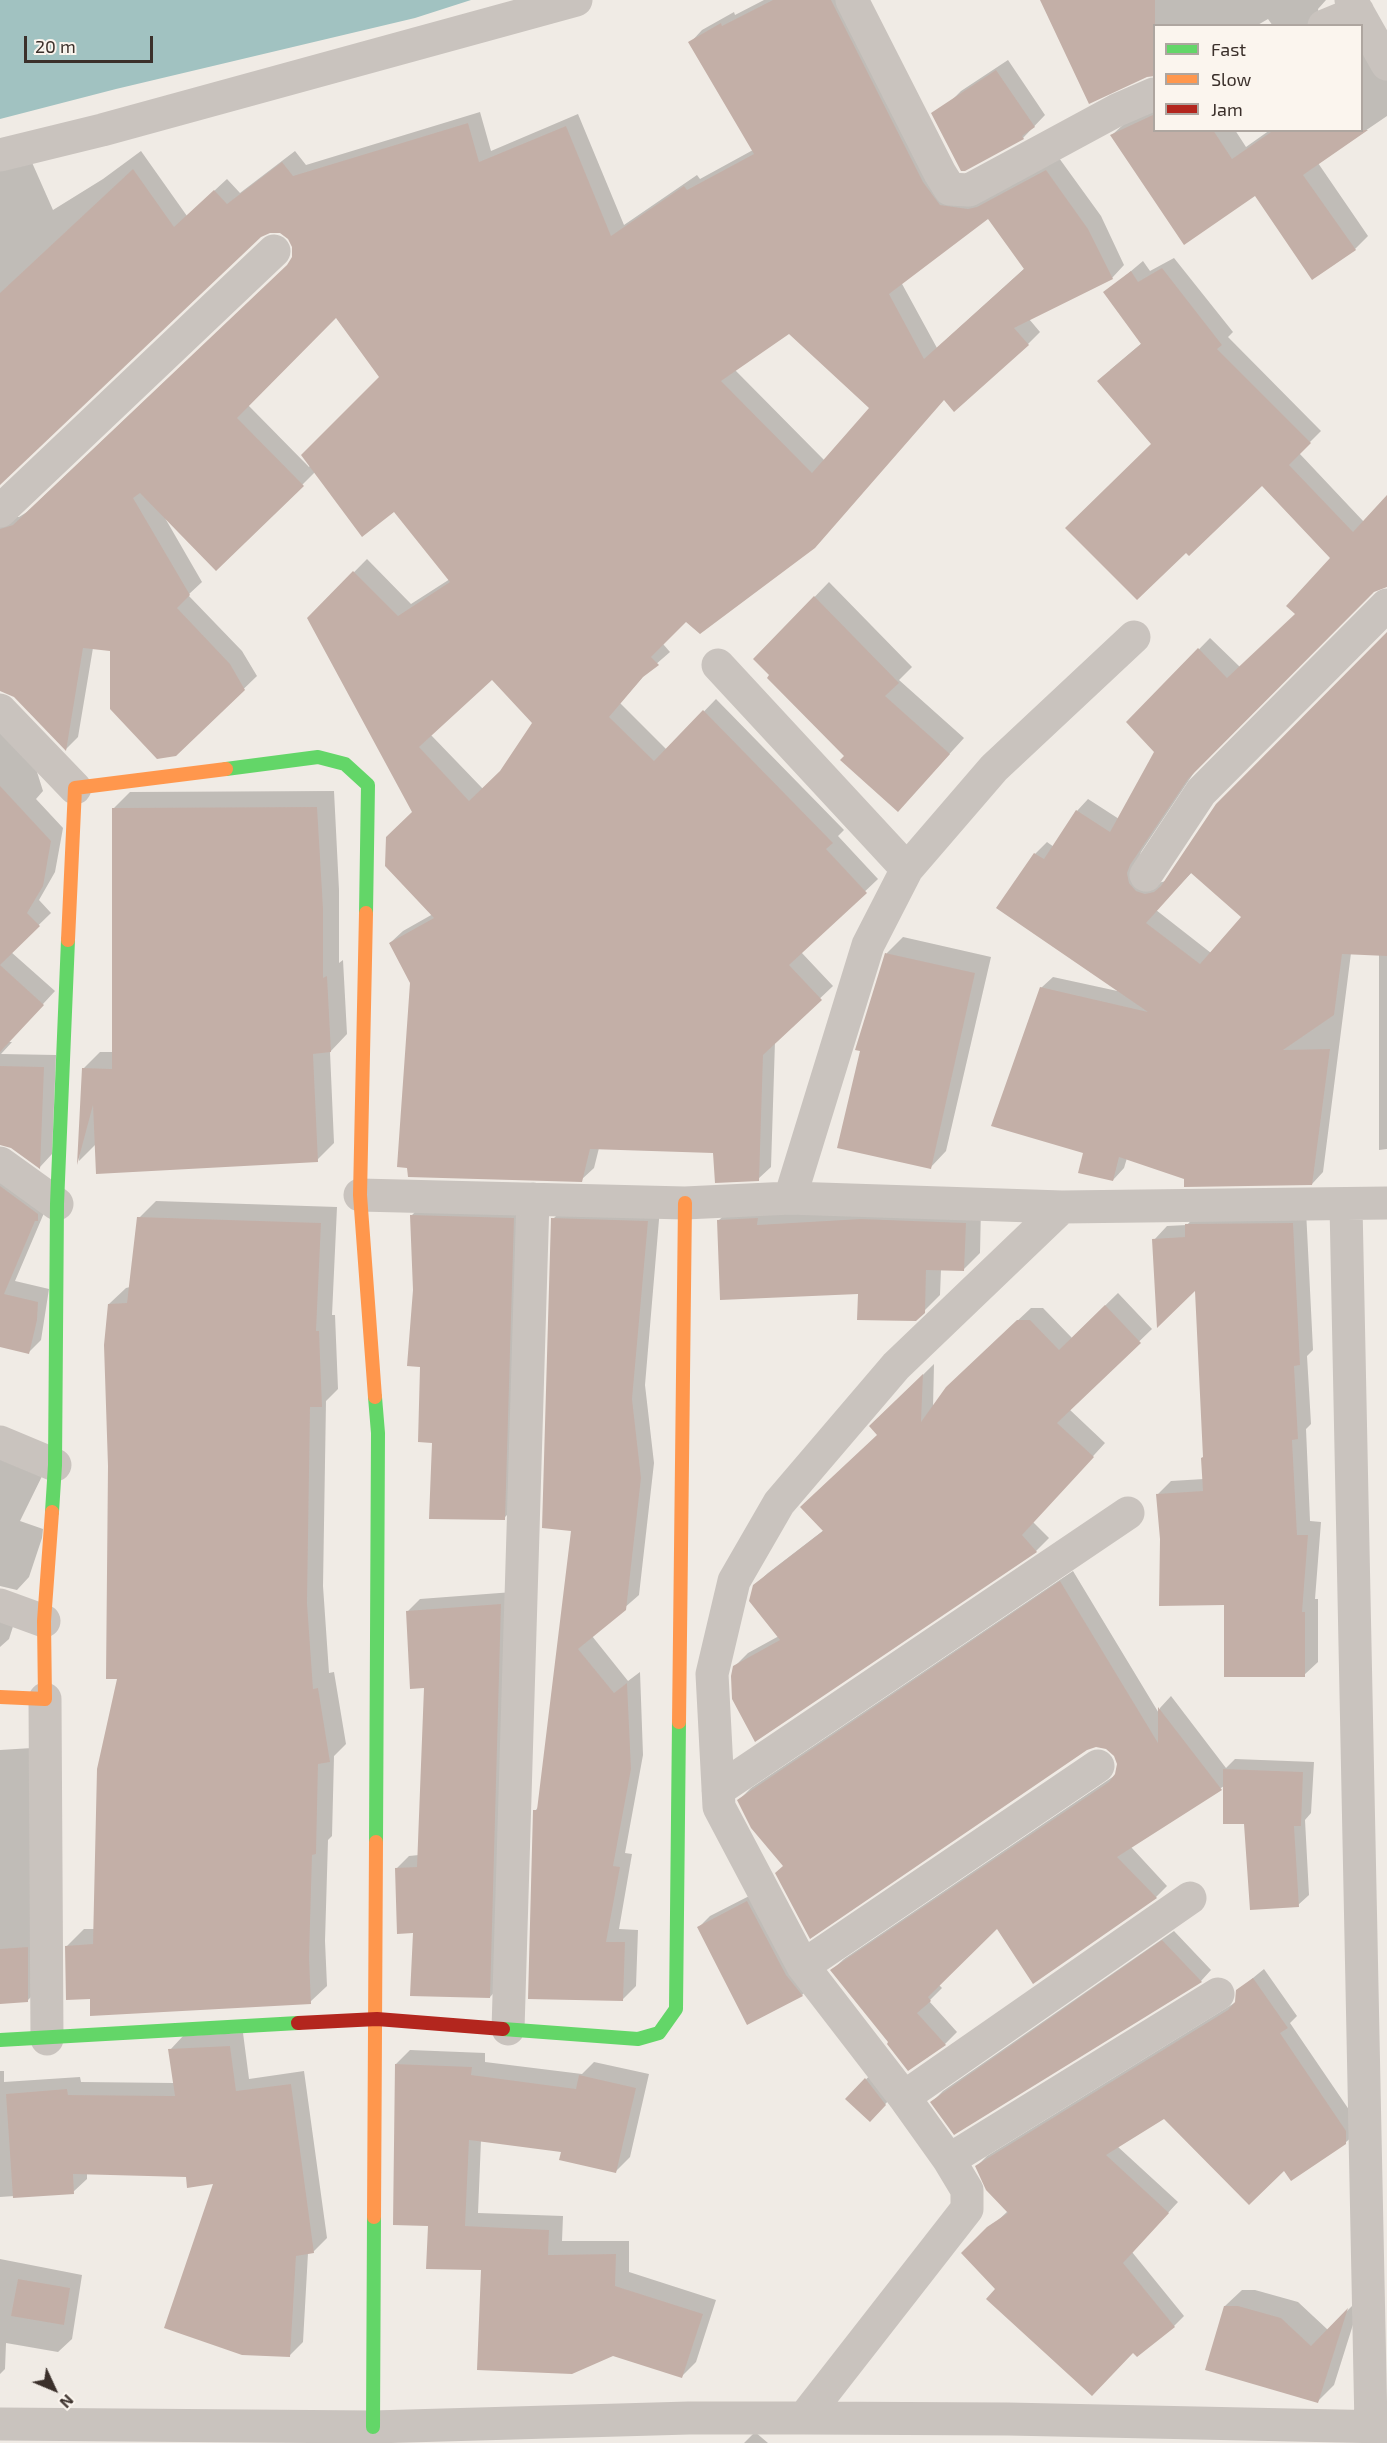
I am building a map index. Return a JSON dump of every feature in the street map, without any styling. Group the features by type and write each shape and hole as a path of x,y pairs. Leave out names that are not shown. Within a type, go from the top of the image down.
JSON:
{"street":[{"path":"0,155 102,130 576,0"},
{"path":"852,0 950,189 969,189 1117,110 1153,95"},
{"path":"1327,24 1355,6 1387,64"},
{"path":"0,511 274,251"},
{"path":"1146,875 1201,792 1387,605"},
{"path":"790,1198 868,945 908,869 994,768 1134,636"},
{"path":"718,665 908,869"},
{"path":"0,710 75,788 57,1204 55,1465 44,1621 47,2039"},
{"path":"75,788 318,757 345,764 368,785 360,1195 378,1433 373,2427"},
{"path":"0,1163 57,1204"},
{"path":"360,1195 685,1203 790,1198 1062,1207 1387,1203"},
{"path":"508,2029 533,1200"},
{"path":"0,2040 376,2019 638,2039 659,2033 676,2009 685,1203"},
{"path":"0,2424 373,2427 689,2418 804,2418 1008,2419 1312,2434 1379,2427 1346,1205"},
{"path":"804,2418 967,2209 967,2190 949,2160 904,2097 803,1966 719,1807 712,1674 734,1581 779,1503 896,1366 1062,1207"},
{"path":"0,1442 55,1465"},
{"path":"718,1790 1128,1513"},
{"path":"0,1605 44,1621"},
{"path":"0,1697 45,1699"},
{"path":"803,1966 1098,1766"},
{"path":"904,2097 1190,1898"},
{"path":"949,2160 1218,1994"},
{"path":"669,2443 689,2418"}],"water":[{"path":"0,0 471,0 415,18 0,119"}],"building":[{"path":"773,0 831,0 923,182 940,205 968,209 977,207 1046,170 1088,229 1113,279 1014,328 1029,345 954,412 944,400 815,548 700,634 686,622 651,657 659,665 643,677 609,717 654,761 703,710 833,843 826,849 867,893 789,965 822,1000 763,1055 759,1181 715,1183 713,1153 590,1149 582,1182 408,1177 407,1168 397,1167 410,983 389,943 434,918 385,866 386,837 412,812 307,618 353,571 398,616 450,582 394,512 362,537 301,455 379,377 336,318 237,418 304,486 216,571 140,493 133,498 190,595 177,608 230,664 245,690 176,756 157,759 110,709 110,651 83,648 66,751 14,697 0,691 0,529 13,525 287,265 292,257 292,247 288,239 280,233 270,233 261,237 0,485 0,293 133,169 174,227 214,190 227,204 282,162 293,176 468,123 479,162 566,126 611,236 684,186 687,190 754,154 688,42 721,23 722,26","holes":["988,219 1024,269 924,359 889,294","789,334 869,408 812,473 721,381","492,680 532,723 500,771 469,801 419,747"]},
{"path":"1040,0 1155,0 1153,76 1089,104"},
{"path":"996,70 1035,127 1022,136 1024,139 965,171 961,171 931,113"},
{"path":"1153,115 1153,132 1214,132 1232,159 1271,132 1363,132 1363,130 1368,130 1303,175 1356,250 1312,280 1255,196 1184,245 1110,135"},
{"path":"1162,268 1222,345 1217,349 1311,443 1289,465 1353,532 1387,495 1387,587 1374,592 1188,779 1130,865 1127,873 1129,883 1136,891 1145,894 1154,892 1161,886 1216,804 1387,632 1387,956 1342,954 1334,1015 1283,1050 1330,1049 1312,1185 1184,1187 1184,1179 1119,1157 1113,1181 1078,1173 1083,1153 991,1126 1040,987 1148,1012 996,908 1034,853 1044,859 1076,810 1110,832 1154,752 1126,722 1198,648 1227,678 1295,614 1286,606 1330,558 1262,486 1189,556 1186,553 1137,600 1065,528 1151,444 1097,381 1141,344 1103,292 1131,271 1138,282","holes":["1191,873 1241,917 1200,964 1146,923"]},
{"path":"814,596 899,683 885,696 950,754 898,812 840,760 844,756 767,678 769,675 753,659"},
{"path":"0,786 51,841 43,886 27,913 40,926 0,965"},
{"path":"317,807 323,908 323,978 327,976 331,1052 313,1054 318,1162 96,1174 93,1105 77,1165 82,1068 112,1069 112,808"},
{"path":"885,953 975,973 931,1169 837,1148 860,1051 855,1050"},
{"path":"0,965 44,1005 0,1052"},
{"path":"0,1066 44,1067 40,1169 11,1148 0,1145"},
{"path":"0,1186 38,1214 38,1221 35,1221 4,1294 38,1302 37,1320 29,1354 0,1347"},
{"path":"410,1215 514,1218 505,1520 429,1519 432,1443 418,1442 420,1367 407,1366 413,1290"},
{"path":"137,1217 321,1223 316,1331 319,1331 322,1407 310,1407 307,1603 313,1689 318,1688 330,1762 318,1764 316,1854 312,1855 309,1958 311,2004 90,2016 90,1999 66,2000 65,1946 93,1944 97,1769 117,1679 106,1679 108,1466 104,1345 108,1304 127,1303"},
{"path":"551,1218 648,1221 632,1399 641,1478 626,1610 578,1649 614,1693 627,1683 631,1769 613,1866 620,1867 606,1942 625,1942 623,2001 528,1999 533,1810 537,1810 571,1531 542,1528"},
{"path":"758,1218 757,1225 861,1219 966,1223 964,1271 926,1270 925,1313 916,1321 857,1320 858,1294 720,1300 717,1220"},
{"path":"1293,1223 1300,1365 1294,1366 1298,1439 1292,1440 1297,1535 1308,1535 1302,1612 1305,1612 1305,1677 1224,1677 1224,1605 1159,1606 1160,1539 1156,1494 1203,1491 1201,1458 1203,1457 1195,1291 1157,1328 1152,1239 1185,1237 1185,1224"},
{"path":"1105,1305 1141,1343 1057,1423 1094,1457 1022,1535 1037,1552 755,1742 732,1699 731,1676 733,1666 780,1640 749,1601 753,1585 823,1531 800,1507 877,1435 869,1426 923,1374 921,1422 946,1387 1017,1320 1030,1320 1059,1350"},
{"path":"1060,1581 1158,1743 1158,1707 1222,1790 1117,1857 1157,1898 1033,1984 997,1929 928,1997 931,2001 917,2013 946,2045 908,2071 887,2044 888,2042 830,1970 1109,1782 1115,1774 1117,1764 1114,1756 1106,1749 1096,1747 1087,1750 810,1939 775,1873 783,1866 751,1828 737,1800"},
{"path":"501,1604 490,1998 410,1996 413,1933 397,1934 395,1868 417,1867 424,1688 410,1689 406,1611"},
{"path":"1223,1769 1303,1772 1301,1826 1294,1826 1299,1907 1250,1910 1244,1824 1223,1824"},
{"path":"747,1901 786,1975 803,1996 747,2025 697,1927"},
{"path":"1162,1940 1202,1982 954,2135 930,2102"},
{"path":"28,1947 28,2002 0,2004 0,1949"},
{"path":"1253,1978 1288,2028 1280,2033 1346,2131 1346,2144 1291,2181 1284,2171 1249,2205 1164,2119 1106,2155 1169,2213 1123,2263 1175,2327 1137,2357 1133,2353 1092,2396 986,2299 995,2289 961,2253 987,2227 1008,2213 986,2190 975,2166 1228,2010 1235,2002 1236,1990"},
{"path":"230,2046 236,2091 291,2084 314,2253 296,2256 290,2357 242,2355 164,2328 213,2184 187,2188 186,2177 73,2174 74,2194 13,2198 6,2094 67,2089 68,2095 175,2096 168,2049"},
{"path":"395,2064 472,2067 471,2075 576,2089 579,2075 636,2088 616,2173 559,2160 561,2152 469,2140 465,2226 549,2230 548,2255 616,2254 615,2286 703,2314 682,2378 613,2356 572,2374 477,2370 481,2270 426,2269 428,2226 393,2225"},
{"path":"865,2078 886,2105 870,2122 845,2099"},
{"path":"18,2279 70,2288 64,2325 11,2316"},
{"path":"1224,2306 1238,2306 1281,2318 1311,2346 1348,2308 1318,2403 1205,2370"}],"traffic: fast":[{"path":"226,769 318,757 345,764 368,785 366,913"},
{"path":"52,1512 55,1465 57,1204 68,940"},
{"path":"375,1397 378,1433 376,1842"},
{"path":"503,2029 638,2039 659,2033 676,2009 679,1722"},
{"path":"0,2040 298,2023"},
{"path":"373,2427 374,2217"}],"traffic: slow":[{"path":"68,940 75,788 226,769"},
{"path":"366,913 360,1195 375,1397"},
{"path":"679,1722 685,1203"},
{"path":"0,1697 45,1699 44,1621 52,1512"},
{"path":"374,2217 376,1842"}],"traffic: jam":[{"path":"298,2023 377,2019 503,2029"}]}
